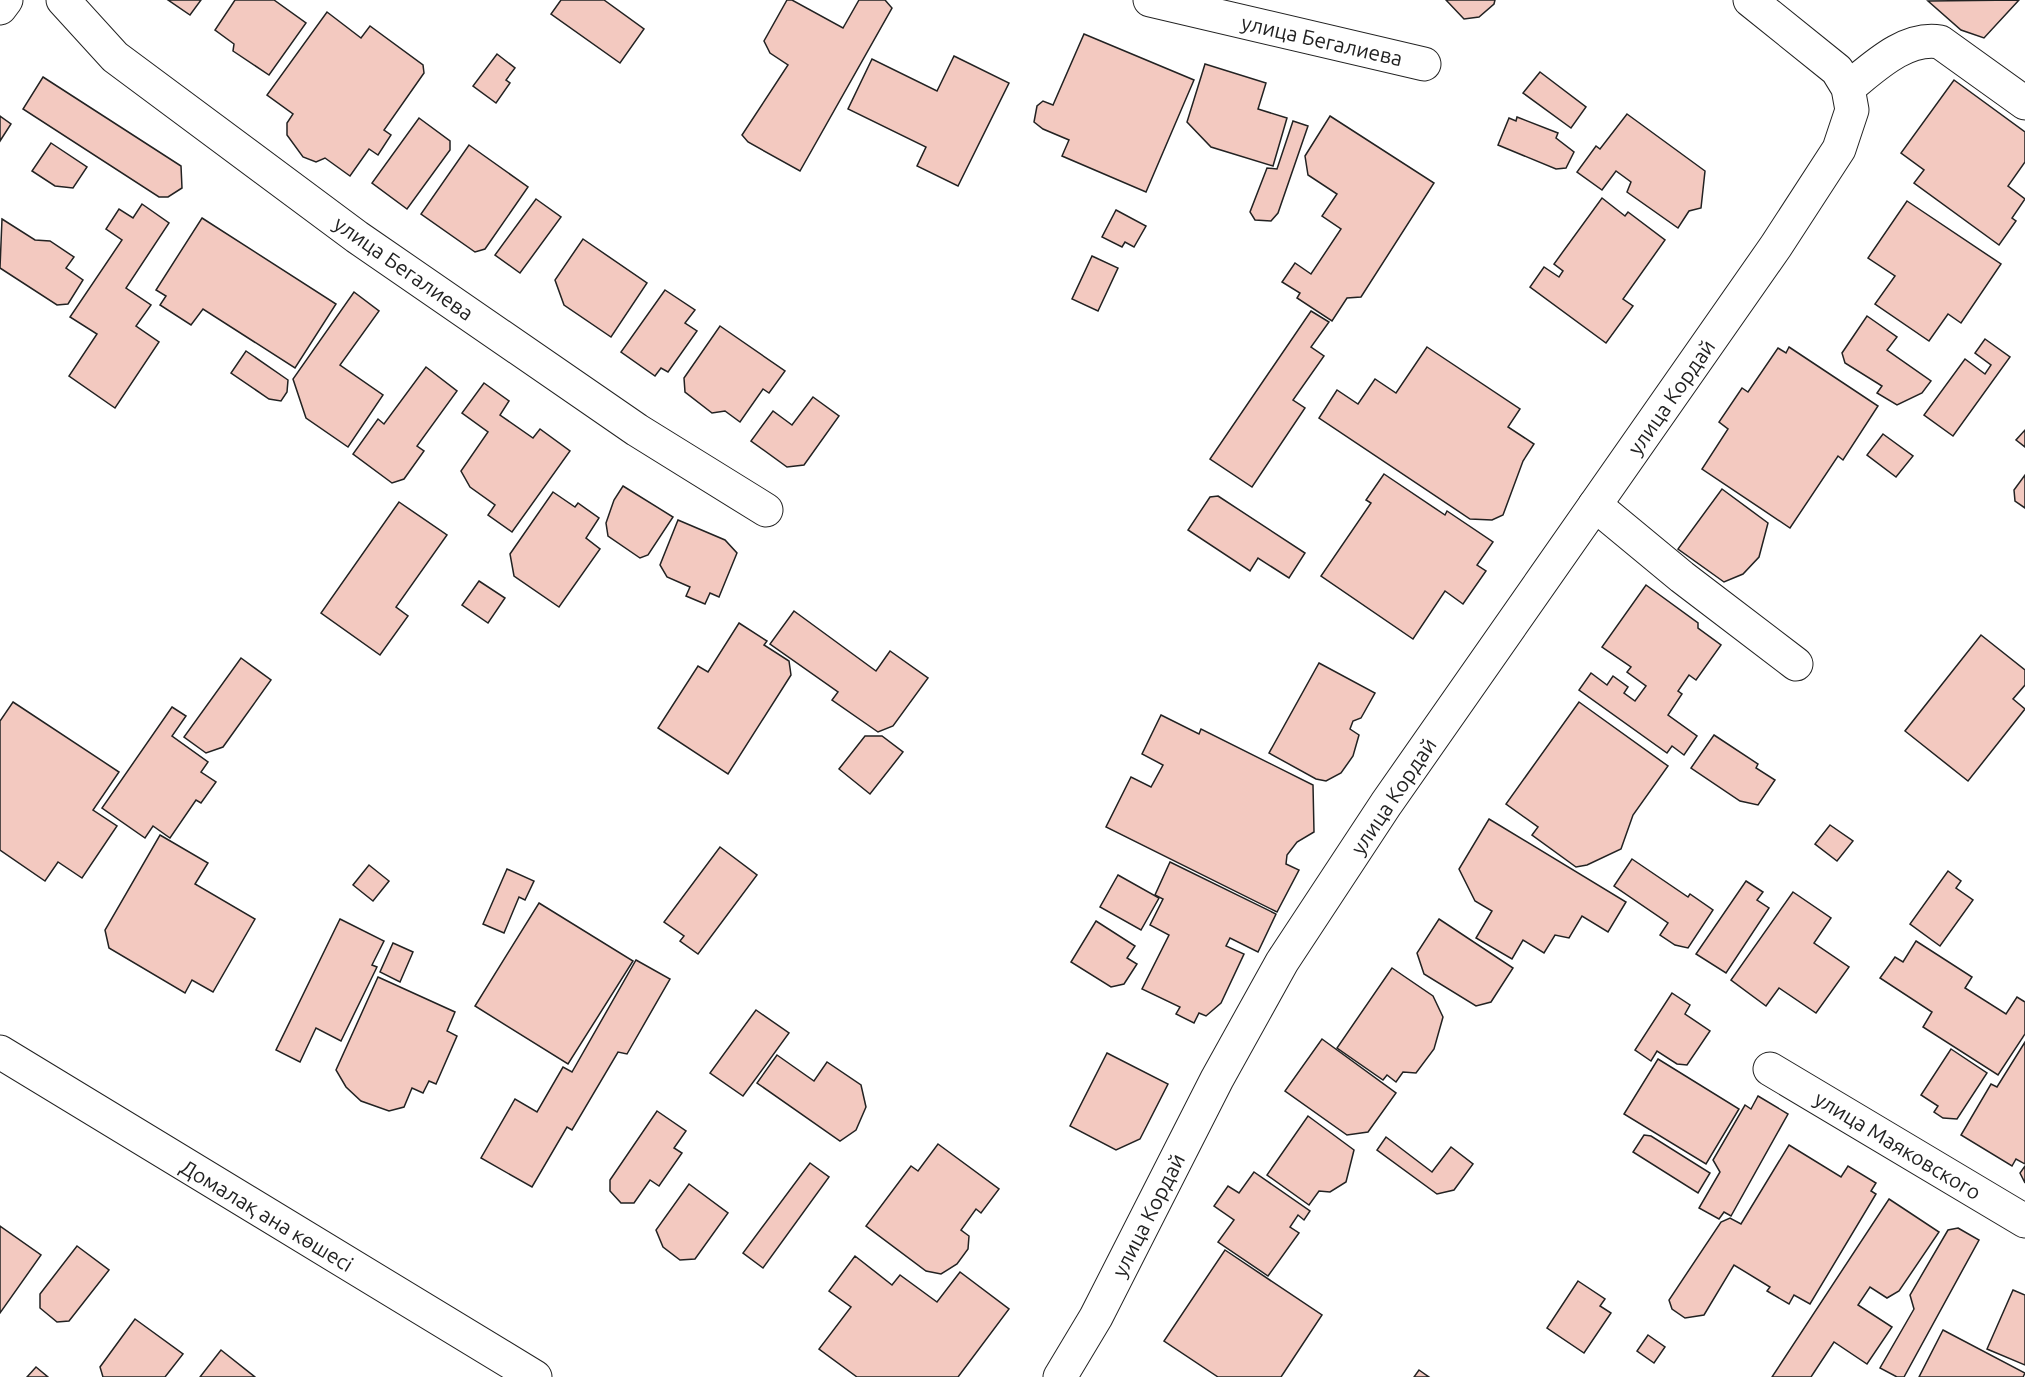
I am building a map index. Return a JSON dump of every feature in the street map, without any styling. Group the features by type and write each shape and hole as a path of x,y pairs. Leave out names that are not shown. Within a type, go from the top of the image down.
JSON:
{"street":[{"path":"0,8 6,0"},
{"name":"улица Бегалиева","path":"63,0 115,57 357,237 637,430 766,510"},
{"name":"улица Бегалиева","path":"1150,0 1424,64"},
{"path":"1768,5 1837,70 1850,99 1886,58 1925,40 1940,42 2025,103"},
{"name":"улица Кордай","path":"1060,1377 1096,1317 1211,1089 1282,962 1386,804 1776,246 1839,149 1850,99"},
{"path":"1595,506 1682,577 1796,664"},
{"name":"Домалақ ана көшесі","path":"0,1052 535,1377"},
{"name":"улица Маяковского","path":"1770,1069 2025,1221"}],"building":[{"path":"168,0 201,0 190,15"},
{"path":"235,0 274,0 306,23 269,75 233,51 234,44 215,30"},
{"path":"561,0 604,0 644,29 620,63 551,14"},
{"path":"787,0 792,0 843,28 859,0 885,0 892,8 800,171 748,142 742,135 788,65 770,53 764,41"},
{"path":"1446,0 1495,0 1494,4 1479,17 1464,19"},
{"path":"2019,0 1984,38 1961,30 1928,1"},
{"path":"327,12 361,38 370,26 423,65 424,73 384,130 391,135 378,155 369,149 350,176 325,158 316,162 303,157 287,135 287,123 293,114 267,95"},
{"path":"1084,34 1194,80 1146,192 1062,156 1069,140 1043,129 1034,122 1037,106 1043,101 1053,105"},
{"path":"497,54 515,68 506,80 510,83 496,103 473,86"},
{"path":"954,56 1009,83 958,186 917,166 926,147 848,109 872,59 937,91"},
{"path":"1205,64 1266,83 1258,109 1287,118 1273,166 1211,147 1187,122"},
{"path":"1540,72 1586,107 1571,128 1523,93"},
{"path":"43,77 181,166 182,188 168,197 159,197 23,109"},
{"path":"1954,80 2025,132 2025,162 2008,186 2025,199 2012,218 2016,221 1999,245 1914,183 1924,170 1901,153"},
{"path":"1627,114 1705,171 1701,208 1689,211 1678,228 1627,192 1631,182 1616,171 1602,190 1577,172 1596,146 1600,149"},
{"path":"0,116 11,124 0,141"},
{"path":"1330,116 1434,183 1361,297 1347,298 1332,321 1297,298 1300,293 1282,282 1295,263 1311,274 1341,229 1322,216 1337,194 1308,175 1305,156"},
{"path":"1517,117 1558,133 1556,138 1574,152 1566,168 1556,169 1498,145 1509,118 1516,121"},
{"path":"419,118 450,141 450,150 407,209 372,183"},
{"path":"1293,121 1308,126 1278,213 1271,221 1255,220 1250,212 1267,168 1277,169"},
{"path":"51,143 87,167 73,188 55,186 32,171"},
{"path":"469,145 528,187 485,249 475,252 421,214"},
{"path":"1602,198 1625,216 1628,212 1665,240 1623,299 1633,306 1606,343 1530,287 1544,267 1559,277 1563,271 1554,264"},
{"path":"536,199 561,217 520,273 495,255"},
{"path":"1907,201 2001,264 1961,323 1948,314 1929,341 1875,304 1895,276 1868,258"},
{"path":"142,204 169,223 126,288 151,305 136,326 159,342 115,408 69,376 97,334 70,317 122,240 106,229 119,209 133,218"},
{"path":"1116,210 1146,226 1134,247 1125,242 1122,247 1102,237"},
{"path":"202,218 336,304 295,368 203,309 191,325 160,305 166,296 156,290"},
{"path":"2,219 35,240 50,241 74,257 66,268 83,280 68,304 57,305 0,268"},
{"path":"583,239 647,283 611,337 564,305 555,280"},
{"path":"1092,256 1118,268 1098,311 1072,299"},
{"path":"665,290 695,310 685,323 697,331 668,372 661,368 655,376 621,352"},
{"path":"354,292 379,311 340,365 383,395 348,447 306,418 293,379"},
{"path":"1311,311 1329,322 1311,347 1324,356 1293,400 1305,408 1252,487 1210,459"},
{"path":"1867,316 1897,337 1887,350 1931,381 1922,393 1897,405 1877,393 1882,386 1845,363 1842,353"},
{"path":"720,326 785,371 769,393 763,389 740,422 725,411 712,413 685,392 684,378"},
{"path":"1985,339 2010,357 1953,436 1924,415 1965,359 1985,374 1991,365 1975,353"},
{"path":"1427,347 1520,409 1508,427 1534,444 1523,461 1503,515 1492,520 1470,519 1319,418 1337,390 1358,404 1375,379 1396,393"},
{"path":"1789,347 1878,406 1843,460 1838,456 1790,528 1702,469 1728,429 1719,422 1742,388 1748,392 1778,348 1786,353"},
{"path":"246,351 288,380 287,392 281,401 269,399 231,373"},
{"path":"426,367 457,391 417,446 424,451 404,479 392,483 353,454 378,419 384,424"},
{"path":"484,383 509,401 500,415 533,438 540,429 570,451 512,532 488,515 495,505 470,487 461,471 488,432 462,413"},
{"path":"813,397 839,416 804,465 787,467 751,441 773,411 792,425"},
{"path":"2025,430 2025,447 2016,440"},
{"path":"1883,434 1913,456 1896,477 1867,455"},
{"path":"1384,474 1445,515 1447,511 1493,542 1477,565 1486,571 1463,604 1445,591 1413,639 1321,576 1371,503 1366,500"},
{"path":"2025,475 2025,508 2015,501 2014,490"},
{"path":"623,486 673,517 648,555 640,558 608,536 606,523 614,500"},
{"path":"1722,489 1768,523 1759,557 1743,574 1724,582 1678,549"},
{"path":"553,492 575,507 578,503 599,518 586,538 600,549 559,607 514,576 510,554"},
{"path":"1218,496 1305,553 1289,578 1258,558 1250,571 1188,530 1210,497"},
{"path":"399,502 447,535 396,607 408,616 380,655 321,613"},
{"path":"678,520 725,540 737,553 719,597 710,593 705,604 686,596 690,587 667,577 660,565"},
{"path":"479,581 505,598 488,623 462,605"},
{"path":"1646,585 1698,623 1698,628 1721,645 1696,680 1689,675 1678,691 1682,694 1668,715 1697,736 1684,755 1672,746 1667,753 1579,690 1591,673 1607,685 1613,676 1628,687 1624,693 1635,701 1646,686 1627,672 1631,667 1602,647"},
{"path":"794,611 876,671 890,651 928,678 893,726 878,732 832,700 838,692 770,644"},
{"path":"739,623 767,641 764,645 789,661 791,675 728,774 658,728 698,666 708,672"},
{"path":"1981,635 2025,670 2025,685 2013,699 2025,709 1968,781 1905,731"},
{"path":"241,658 271,680 223,747 206,753 184,737"},
{"path":"1319,663 1375,693 1361,718 1353,721 1350,729 1359,735 1353,756 1341,773 1326,781 1316,779 1269,753"},
{"path":"13,702 119,772 93,810 117,826 82,878 58,862 45,881 0,850 0,721"},
{"path":"1579,702 1668,766 1633,815 1621,849 1587,865 1576,867 1532,835 1538,827 1506,804"},
{"path":"172,707 186,716 172,736 208,762 201,772 216,782 201,803 196,800 170,838 153,826 145,838 102,808"},
{"path":"1161,715 1199,734 1201,729 1313,785 1314,832 1297,842 1287,855 1286,864 1299,870 1277,912 1106,827 1131,777 1151,787 1163,765 1142,754"},
{"path":"1714,735 1758,764 1756,768 1775,780 1758,805 1740,801 1691,768"},
{"path":"865,736 882,736 903,752 870,794 839,769"},
{"path":"1489,819 1626,902 1608,932 1582,916 1569,938 1555,935 1544,953 1523,940 1512,959 1476,938 1492,911 1475,901 1459,869"},
{"path":"1830,825 1853,841 1837,861 1815,844"},
{"path":"160,835 208,863 195,884 255,919 213,992 192,980 185,993 109,948 105,930"},
{"path":"720,847 757,875 698,954 680,941 684,936 664,922"},
{"path":"1632,859 1688,897 1690,894 1713,910 1688,948 1675,945 1660,935 1668,923 1614,886"},
{"path":"1170,862 1276,914 1258,952 1230,938 1226,946 1244,954 1221,1003 1206,1016 1199,1013 1194,1023 1176,1014 1180,1007 1142,989 1169,935 1150,925 1163,899 1155,895"},
{"path":"369,865 389,881 373,901 353,885"},
{"path":"507,869 534,881 525,900 519,897 504,933 483,924"},
{"path":"1948,871 1961,881 1956,888 1973,900 1940,946 1910,924"},
{"path":"1118,875 1159,898 1141,930 1100,907"},
{"path":"1746,881 1763,892 1757,900 1769,908 1726,973 1696,954"},
{"path":"1793,892 1831,918 1814,943 1849,967 1816,1013 1779,988 1766,1006 1731,980"},
{"path":"539,903 633,961 568,1064 475,1006"},
{"path":"340,919 384,941 372,965 377,967 341,1041 316,1028 300,1062 276,1050"},
{"path":"1439,919 1513,968 1491,1002 1476,1006 1424,974 1417,953"},
{"path":"1096,921 1135,946 1127,958 1137,964 1124,984 1111,987 1071,962"},
{"path":"1916,941 1972,977 1965,988 2006,1014 2017,997 2025,1002 2025,1034 1998,1075 1923,1027 1932,1012 1880,978 1895,957 1903,962"},
{"path":"393,943 413,952 400,982 380,972"},
{"path":"636,960 670,979 627,1054 618,1052 572,1130 567,1127 532,1187 481,1158 515,1099 537,1112 563,1067 572,1072"},
{"path":"1392,968 1433,996 1443,1017 1434,1049 1416,1073 1403,1072 1396,1082 1387,1075 1383,1080 1337,1048"},
{"path":"378,977 455,1012 447,1031 457,1036 436,1084 429,1081 423,1093 412,1088 404,1107 389,1111 361,1101 346,1087 336,1070"},
{"path":"1672,993 1690,1005 1685,1014 1710,1031 1687,1065 1677,1064 1657,1051 1651,1061 1635,1050"},
{"path":"756,1010 789,1033 743,1096 710,1073"},
{"path":"1322,1039 1396,1093 1368,1132 1347,1135 1285,1091"},
{"path":"2025,1042 2025,1164 2016,1159 2012,1166 1961,1135 1991,1084 1997,1087"},
{"path":"1951,1049 1987,1073 1957,1119 1943,1118 1934,1112 1938,1106 1921,1095"},
{"path":"1107,1053 1168,1084 1140,1139 1116,1150 1070,1126"},
{"path":"777,1055 814,1081 827,1062 861,1085 866,1107 856,1130 840,1141 757,1083"},
{"path":"1658,1059 1739,1109 1706,1164 1624,1114"},
{"path":"1758,1096 1788,1114 1731,1216 1724,1212 1719,1219 1699,1208 1720,1172 1713,1160 1745,1105 1751,1109"},
{"path":"657,1111 686,1131 674,1148 682,1153 659,1186 650,1180 634,1203 621,1203 610,1191 610,1180"},
{"path":"1308,1116 1354,1150 1346,1182 1330,1192 1319,1191 1309,1205 1267,1175"},
{"path":"1644,1135 1651,1136 1710,1173 1698,1193 1633,1152"},
{"path":"1386,1137 1432,1172 1451,1147 1473,1164 1454,1190 1437,1194 1377,1150"},
{"path":"938,1144 999,1189 981,1213 976,1209 961,1230 969,1236 968,1249 957,1264 941,1274 926,1271 866,1226 911,1166 918,1171"},
{"path":"1789,1145 1841,1177 1848,1166 1876,1183 1871,1191 1876,1194 1810,1304 1794,1295 1789,1304 1767,1291 1770,1287 1734,1265 1704,1315 1685,1318 1672,1309 1669,1300 1721,1222 1730,1218 1741,1224"},
{"path":"810,1163 829,1177 763,1268 743,1253"},
{"path":"2025,1166 2025,1183 2020,1173"},
{"path":"1254,1172 1310,1211 1304,1220 1298,1215 1290,1227 1299,1233 1268,1276 1218,1242 1234,1220 1214,1206 1228,1186 1239,1193"},
{"path":"689,1184 728,1213 695,1259 680,1260 663,1247 656,1230"},
{"path":"1889,1199 1939,1232 1899,1291 1887,1298 1870,1287 1858,1305 1892,1327 1867,1364 1834,1342 1811,1377 1772,1377"},
{"path":"0,1226 41,1255 0,1313"},
{"path":"1958,1228 1979,1240 1904,1377 1897,1377 1880,1368 1914,1309 1910,1295 1948,1230"},
{"path":"77,1246 109,1270 69,1321 57,1322 40,1308 40,1294"},
{"path":"1225,1250 1322,1315 1281,1377 1218,1377 1164,1341"},
{"path":"855,1256 892,1285 900,1275 937,1302 960,1272 1009,1309 958,1377 857,1377 819,1349 851,1307 829,1291"},
{"path":"1578,1281 1605,1299 1600,1306 1611,1313 1584,1353 1547,1328"},
{"path":"2013,1290 2025,1295 2025,1365 1987,1349"},
{"path":"135,1319 183,1354 165,1377 103,1377 100,1367"},
{"path":"1943,1330 2025,1373 2023,1377 1919,1377"},
{"path":"1648,1335 1665,1347 1654,1363 1637,1351"},
{"path":"221,1350 255,1377 200,1377"},
{"path":"36,1367 48,1377 27,1377"},
{"path":"1419,1370 1429,1377 1414,1377"}]}
